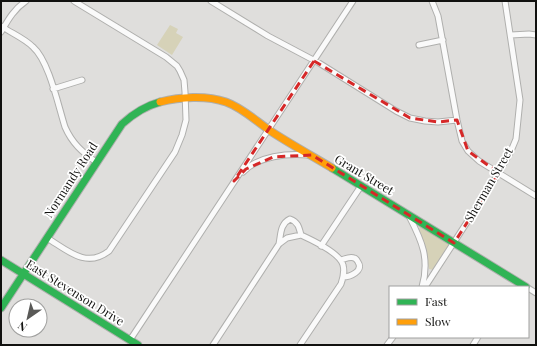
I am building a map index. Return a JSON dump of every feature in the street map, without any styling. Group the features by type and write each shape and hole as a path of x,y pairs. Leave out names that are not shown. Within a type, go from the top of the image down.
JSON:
{"street":[{"path":"26,1 12,14 2,29 32,46 38,53 46,67 69,136 81,151 96,162"},
{"path":"47,238 72,254 84,258 96,258 109,251 175,152 186,120 186,99 182,76 180,71 172,62 74,1"},
{"path":"211,1 262,33 314,61 410,118 438,122 457,120"},
{"path":"130,340 353,1"},
{"path":"432,1 438,16 462,141 468,151 479,161 536,196"},
{"name":"Sherman Street","path":"426,286 498,174 516,139 520,100 505,1"},
{"path":"511,35 536,35"},
{"path":"419,45 443,40"},
{"path":"53,89 82,80"},
{"name":"Grant Street","path":"186,99 214,99 227,102 268,129 454,243 514,283"},
{"name":"Normandy Road","path":"1,308 122,124 137,111 156,101 186,99"},
{"path":"234,181 246,169 273,157 294,154 312,155"},
{"path":"321,246 361,186"},
{"path":"409,215 423,245 425,256 425,275 422,286"},
{"path":"279,244 282,227 284,223 290,219 296,222 301,235"},
{"path":"213,345 279,244 287,238 301,235 321,246 341,260 344,268 343,277 340,284 300,345"},
{"path":"341,260 354,258 360,264 359,268 354,274 343,277"},
{"name":"East Stevenson Drive","path":"1,260 138,345"}],"highlighted area":[{"path":"314,61 410,118 438,122 457,120 468,151 499,173 454,243 312,155 273,157 246,169 234,181"}],"shaded area":[{"path":"170,25 178,29 176,33 183,37 172,55 157,45"},
{"path":"420,226 449,244 433,270 429,269 419,229"}],"traffic: fast":[{"path":"1,308 122,124 140,111 160,102"},
{"path":"332,168 524,286"},
{"path":"1,260 138,345"}],"traffic: slow":[{"path":"160,102 193,98 210,98 226,102 238,108 294,146 332,168"}]}
